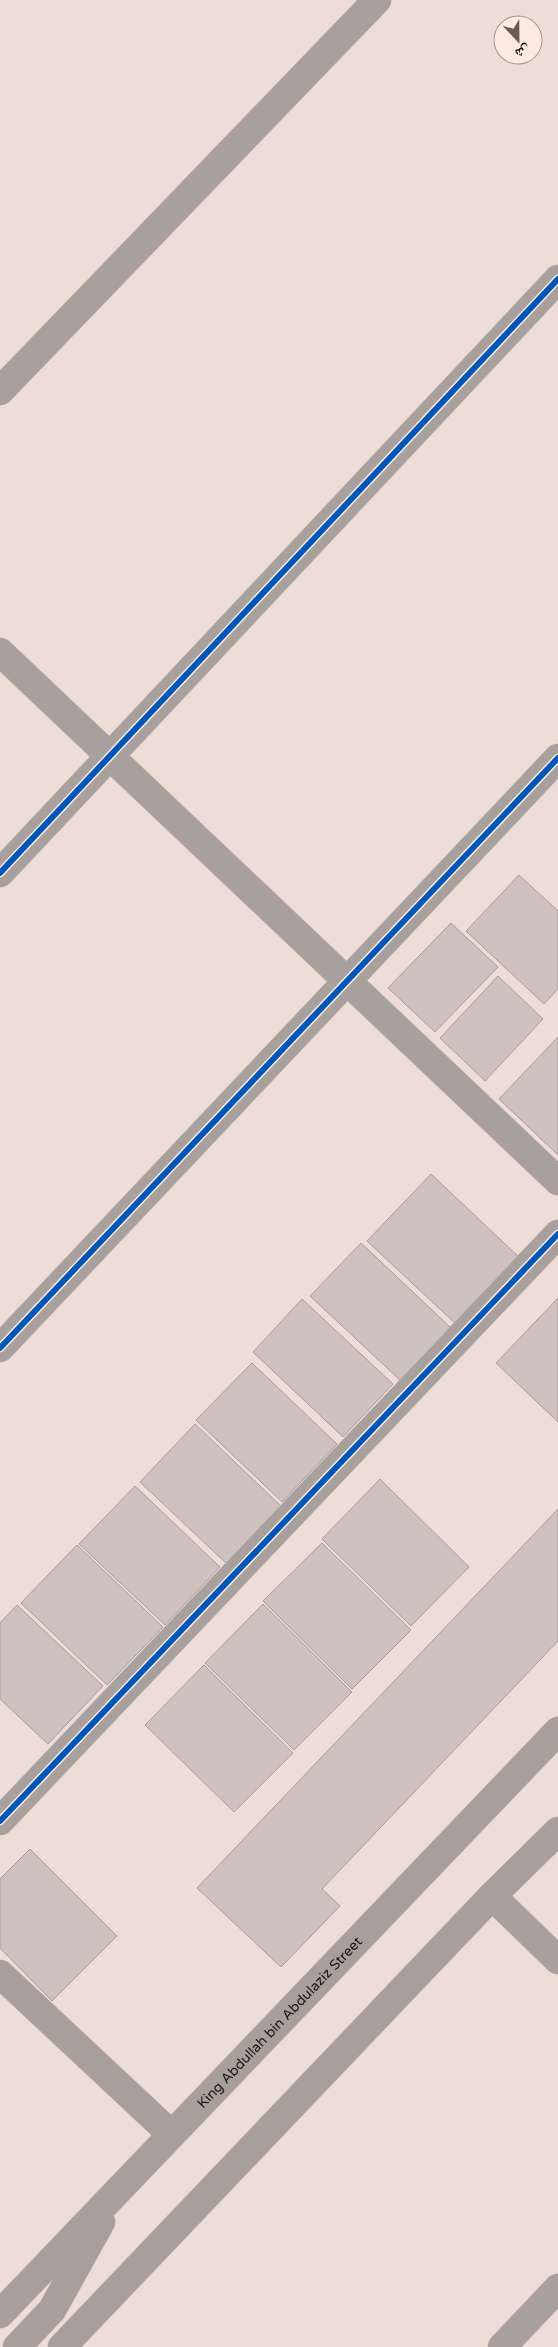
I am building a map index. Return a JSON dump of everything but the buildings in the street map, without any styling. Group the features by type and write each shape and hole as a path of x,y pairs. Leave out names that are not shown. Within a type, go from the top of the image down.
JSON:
{"main road":[{"name":"King Abdullah bin Abdulaziz Street","path":"0,2314 558,1731"},
{"path":"62,2347 492,1896 556,1832"},
{"path":"0,1974 171,2134"},
{"path":"17,2347 52,2310 122,2186"}],"street":[{"path":"0,391 377,0"},
{"path":"0,873 558,279"},
{"path":"0,652 558,1181"},
{"path":"0,1348 558,758"},
{"path":"0,1821 558,1234"},
{"path":"492,1896 558,1960"},
{"path":"502,2347 558,2288"}],"cycle path":[{"path":"0,873 558,279"},
{"path":"0,1348 558,758"},
{"path":"0,1821 558,1234"}]}
